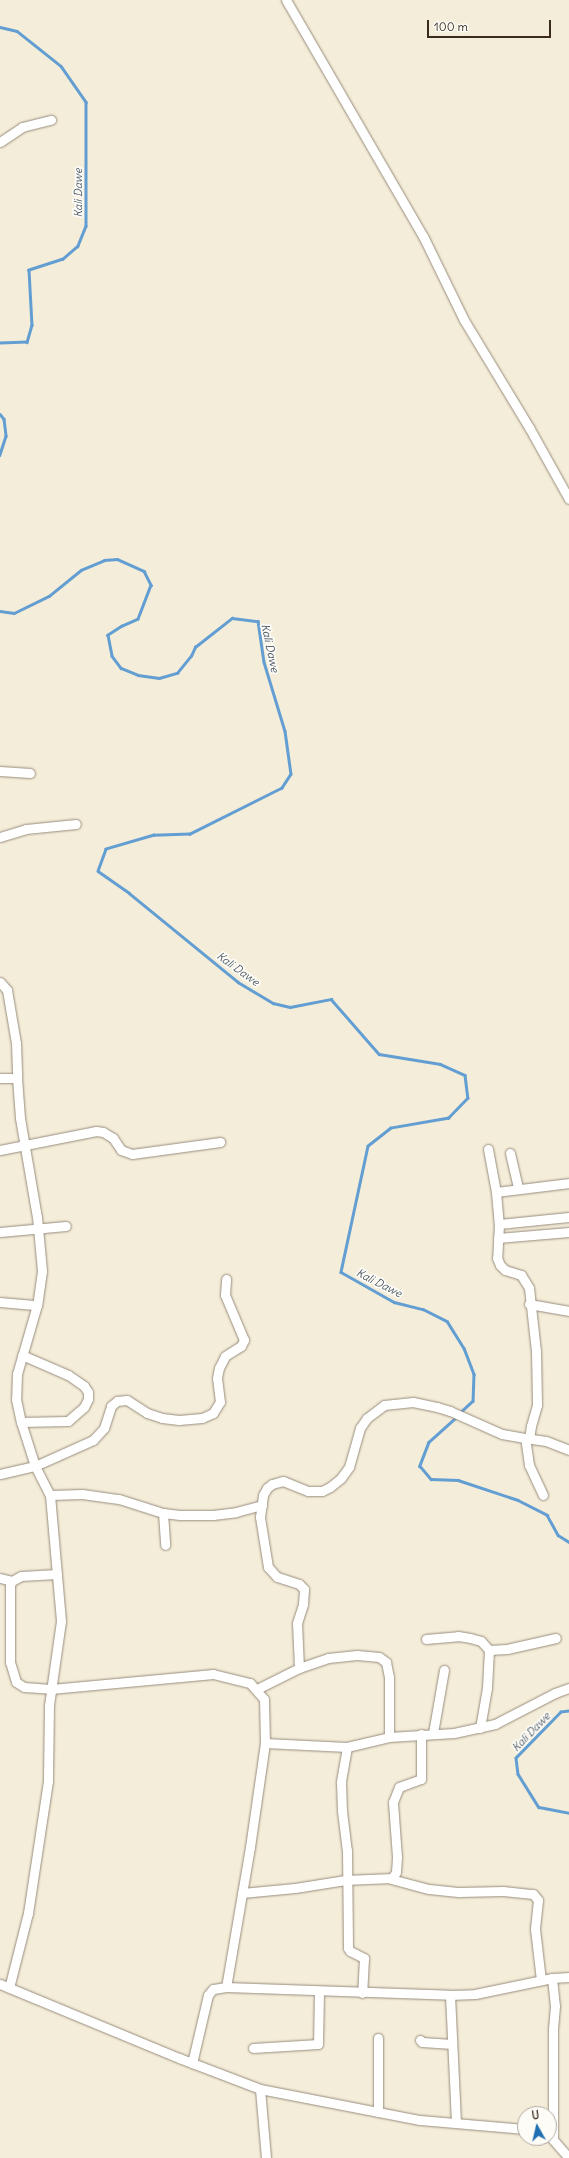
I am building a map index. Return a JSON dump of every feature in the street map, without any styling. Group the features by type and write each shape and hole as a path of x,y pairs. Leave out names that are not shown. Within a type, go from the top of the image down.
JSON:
{"street":[{"path":"286,0 423,236 464,320 530,429 569,499"},
{"path":"0,142 22,127 51,120"},
{"path":"0,772 30,773"},
{"path":"0,837 26,830 76,824"},
{"path":"0,982 4,990 16,1043 17,1078 25,1146 38,1228 42,1271 38,1305 17,1374 16,1399 20,1422 35,1466 50,1495 61,1621 49,1705 48,1780 28,1913 10,1988"},
{"path":"0,1078 17,1078"},
{"path":"0,1150 96,1132 103,1132 113,1138 121,1150 132,1154 220,1142"},
{"path":"488,1149 496,1192 498,1224 497,1258 500,1265 505,1270 521,1275 526,1280 529,1288 529,1304 536,1351 537,1405 527,1438 529,1465 543,1495"},
{"path":"510,1153 518,1189"},
{"path":"496,1192 569,1183"},
{"path":"498,1224 569,1217"},
{"path":"0,1232 66,1226"},
{"path":"498,1238 569,1232"},
{"path":"0,1474 35,1466 93,1440 104,1428 111,1406 117,1401 127,1400 147,1413 162,1418 179,1420 202,1418 213,1413 220,1402 217,1378 219,1368 225,1356 241,1346 244,1340 225,1295 226,1279"},
{"path":"0,1302 38,1305"},
{"path":"529,1304 569,1311"},
{"path":"20,1422 68,1421 84,1407 88,1399 88,1392 84,1386 68,1375 22,1355"},
{"path":"299,1668 297,1623 303,1604 304,1589 299,1584 278,1577 268,1567 260,1517 263,1495 272,1484 283,1481 308,1492 316,1492 330,1487 341,1478 349,1467 360,1428 367,1418 384,1405 413,1402 450,1411 502,1434 546,1441 569,1450"},
{"path":"50,1495 82,1494 119,1499 163,1513 194,1516 236,1512 262,1505"},
{"path":"163,1513 165,1545"},
{"path":"57,1574 20,1576 12,1581 10,1585 10,1655 12,1672 16,1682 24,1687 51,1689 213,1674 250,1683 257,1689 264,1699 265,1742 226,1987"},
{"path":"0,1578 12,1581"},
{"path":"426,1639 458,1636 470,1638 481,1640 488,1650 487,1688 480,1728"},
{"path":"488,1650 507,1649 556,1638"},
{"path":"257,1689 299,1668 328,1658 339,1656 371,1655 383,1659 386,1662 389,1677 389,1737"},
{"path":"433,1733 444,1670"},
{"path":"265,1742 347,1747 389,1737 454,1732 480,1728 495,1724 555,1693 569,1688"},
{"path":"391,1880 396,1874 397,1868 393,1802 399,1787 421,1779 421,1734"},
{"path":"347,1747 341,1782 342,1811 347,1850 348,1948 350,1951 364,1958 362,1993"},
{"path":"242,1893 295,1888 348,1880 391,1880 429,1889 460,1892 503,1891 533,1894 538,1900 535,1929 541,1980"},
{"path":"192,2063 208,1995 213,1989 226,1987 450,1995 475,1994 552,1978 569,1977"},
{"path":"552,1978 555,2006 552,2106"},
{"path":"0,1984 192,2063 260,2089 420,2120 517,2128"},
{"path":"253,2048 318,2044 319,1991"},
{"path":"450,1995 456,2123"},
{"path":"378,2038 378,2112"},
{"path":"420,2040 422,2042 452,2044"},
{"path":"260,2089 266,2158"},
{"path":"557,2144 569,2158"}],"waterway":[{"name":"Kali Dawe","path":"0,27 17,31 61,66 86,102 86,226 78,246 63,259 29,270 32,325 27,342 0,343"},
{"name":"Kali Dawe","path":"0,414 4,419 6,436 0,455"},
{"name":"Kali Dawe","path":"0,611 14,613 49,596 81,570 104,560 117,559 144,571 151,585 138,619 122,626 108,635 112,656 121,668 138,675 159,678 177,673 191,656 195,647 232,618 258,621 264,662 285,731 291,774 282,788 190,834 154,835 106,849 98,871 129,893 238,982 273,1003 290,1007 331,999 379,1054 440,1064 465,1075 468,1098 449,1118 391,1128 368,1146 341,1272 394,1302 423,1309 447,1321 464,1348 474,1374 473,1401 460,1413"},
{"name":"Kali Dawe","path":"457,1417 429,1442 420,1466 431,1479 458,1480 518,1500 547,1515 558,1535 569,1542"},
{"name":"Kali Dawe","path":"569,1711 561,1712 516,1758 518,1774 539,1807 569,1813"}]}
